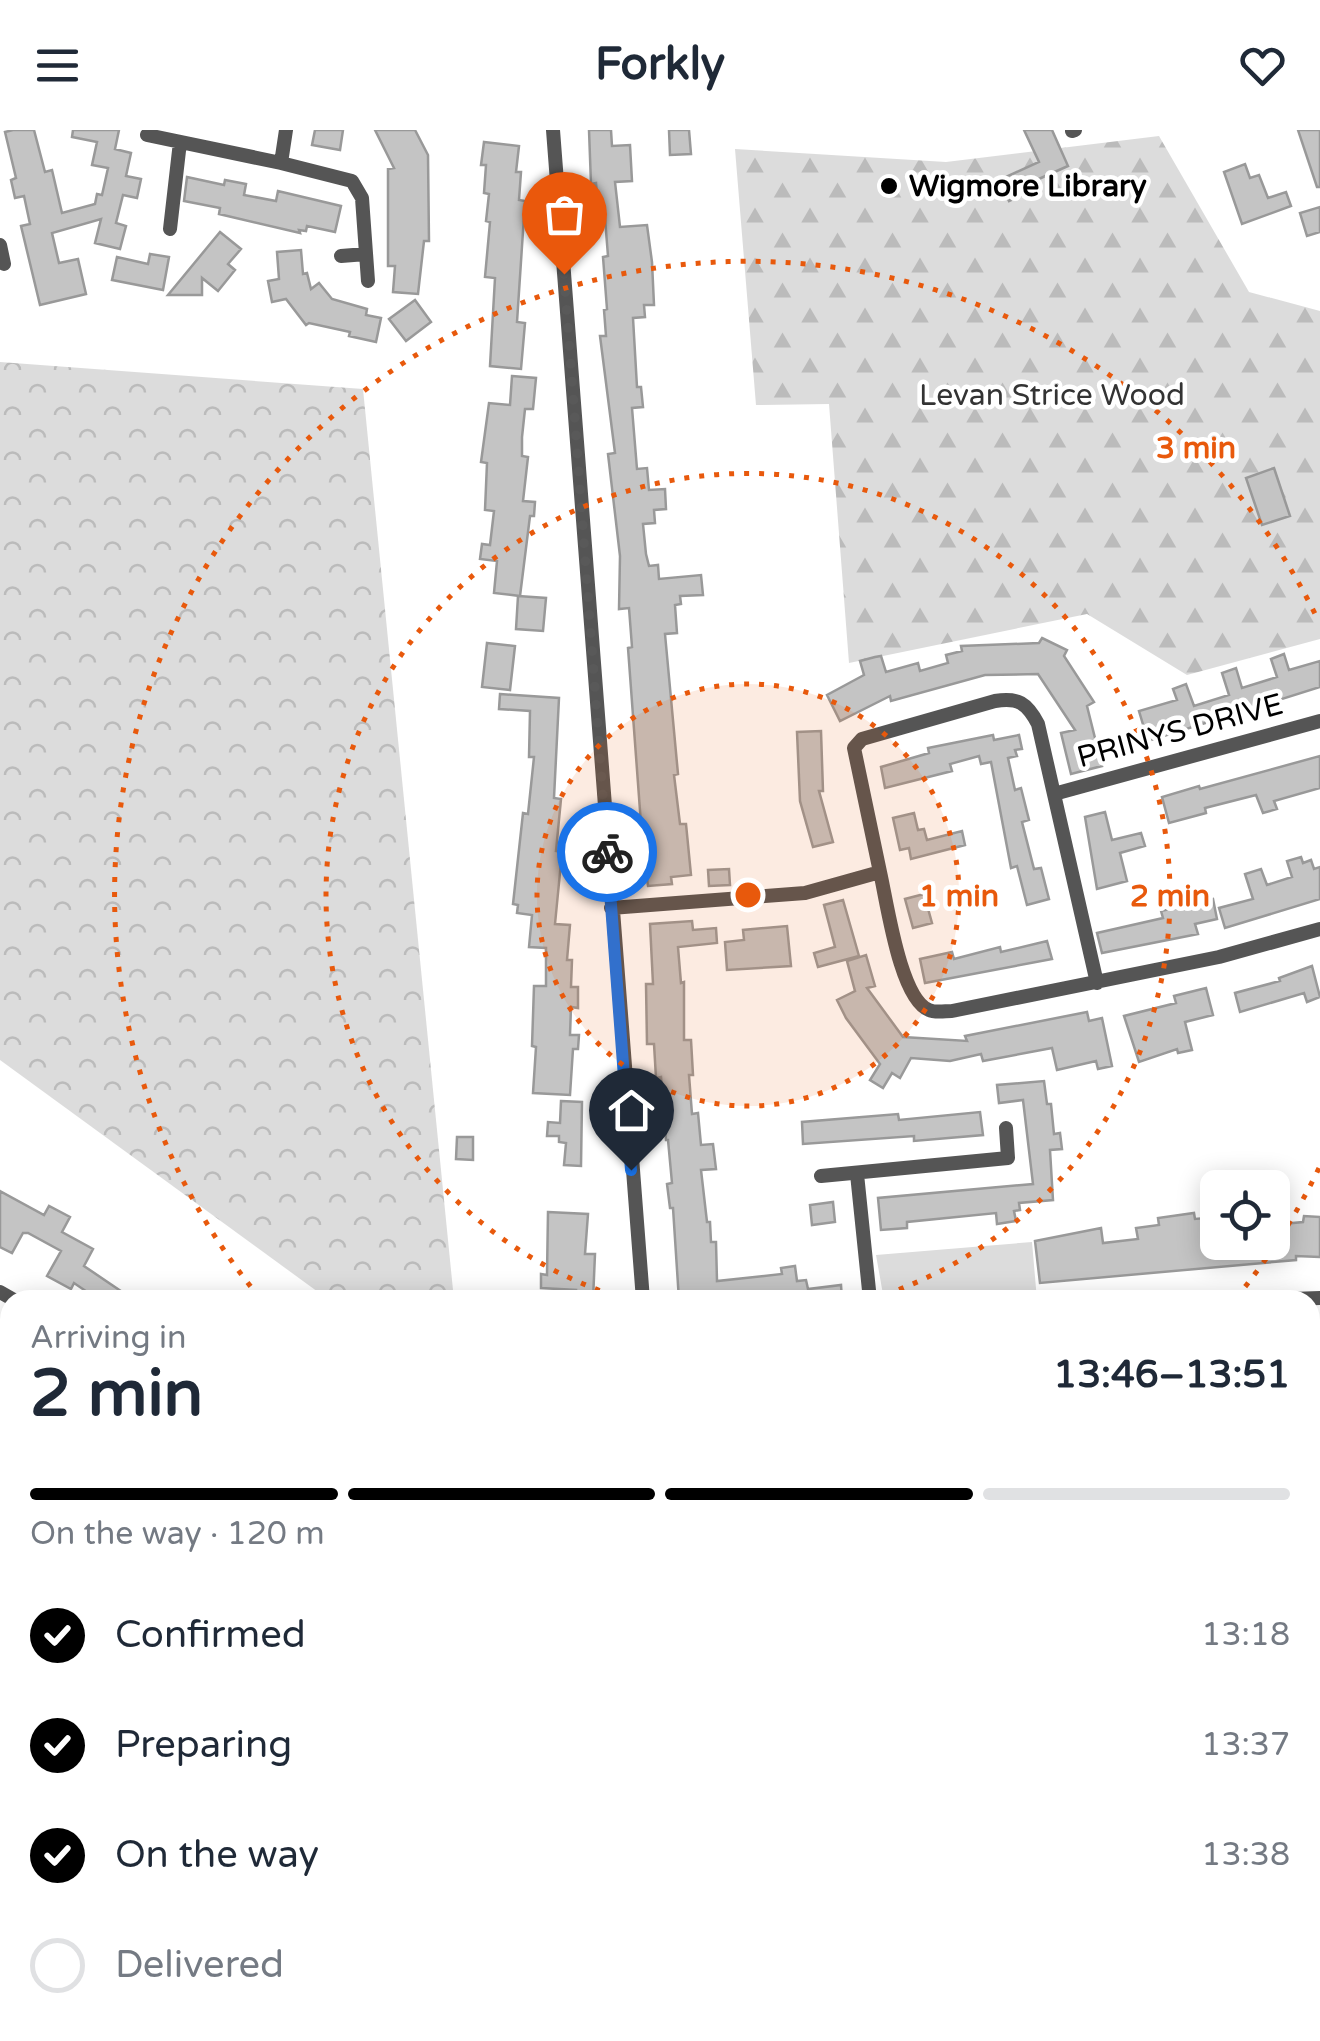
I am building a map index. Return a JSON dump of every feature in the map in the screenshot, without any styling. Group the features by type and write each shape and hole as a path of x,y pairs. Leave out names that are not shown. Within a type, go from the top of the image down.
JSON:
{"street":[{"path":"281,162 286,130"},
{"path":"553,130 641,1290"},
{"path":"148,135 344,177 358,188 362,198 368,281"},
{"path":"170,229 180,142"},
{"path":"0,245 4,264"},
{"path":"341,256 366,254"},
{"path":"1097,982 1038,724 1024,703 1012,698 862,739 854,748 857,771 906,981 918,1002 931,1011 952,1011 1097,982 1249,950 1320,929"},
{"name":"PRINYS DRIVE","path":"1054,794 1320,721"},
{"path":"612,908 805,893 880,872"},
{"path":"821,1176 1008,1158 1006,1128"},
{"path":"856,1174 869,1290"}],"green space":[{"name":"Levan Strice Wood","path":"1159,136 1249,292 1320,311 1320,639 1187,675 1087,614 849,663 829,404 756,405 735,149 946,162"},
{"path":"0,362 363,389 453,1290 315,1290 0,1060"},
{"path":"1032,1242 1036,1290 882,1290 876,1255"}],"building":[{"path":"34,130 45,172 52,170 62,213 95,204 97,194 102,195 108,168 92,165 97,142 72,137 73,130 119,130 115,149 131,153 126,176 141,179 137,198 123,195 116,223 126,226 120,249 95,243 101,219 52,233 59,263 78,259 86,294 40,305 21,226 30,224 24,196 15,198 11,180 16,178 5,132"},
{"path":"315,130 343,130 340,150 312,145"},
{"path":"375,130 415,130 428,155 429,241 424,241 418,294 393,292 395,266 388,266 388,169 394,168"},
{"path":"589,130 611,130 612,146 630,145 632,181 615,182 620,227 647,225 654,305 644,305 645,317 633,318 637,387 641,387 643,407 632,408 637,469 647,468 649,490 665,489 666,509 654,510 655,523 643,524 649,566 658,565 659,579 701,575 703,595 680,596 681,604 675,605 677,633 665,634 678,774 674,775 680,824 686,824 691,875 671,877 672,884 648,886 643,851 628,648 632,647 629,608 619,609 620,556 608,454 615,453 600,336 606,336 603,257 608,256 605,218 599,218 596,183 591,184"},
{"path":"669,130 689,130 691,154 670,155"},
{"path":"1024,130 1052,130 1068,166 1023,186 1026,193 1009,201 999,180 1039,162"},
{"path":"1298,130 1320,130 1320,187 1317,187"},
{"path":"484,142 519,146 519,200 525,201 517,322 525,323 521,369 490,366 495,278 485,277 490,222 486,221 489,194 484,193 486,165 481,165"},
{"path":"1245,164 1250,178 1259,175 1268,198 1286,192 1291,206 1242,224 1224,172"},
{"path":"187,177 224,185 225,180 246,184 244,195 276,201 278,191 341,206 335,232 307,226 300,233 219,214 220,208 184,201"},
{"path":"1320,207 1320,232 1307,236 1300,213"},
{"path":"220,232 241,249 228,264 235,270 218,291 202,278 202,295 168,295"},
{"path":"301,250 303,274 307,273 311,289 319,283 332,299 367,309 366,315 381,318 376,342 349,336 350,332 306,325 286,299 272,302 268,281 279,279 277,252"},
{"path":"150,254 169,257 163,290 112,280 117,257 148,264"},
{"path":"415,300 431,322 406,341 389,319"},
{"path":"512,376 536,378 533,409 525,409 522,437 522,456 528,457 523,501 535,502 520,596 494,593 497,561 480,559 482,544 490,545 494,511 485,510 487,463 481,462 489,403 510,405"},
{"path":"1274,468 1290,516 1262,525 1246,478"},
{"path":"518,596 546,598 543,631 516,629"},
{"path":"1042,638 1067,650 1064,656 1094,702 1087,706 1102,766 1071,774 1061,733 1075,730 1038,674 985,675 891,701 890,696 840,721 827,695 864,675 860,661 875,657 881,656 886,672 918,663 920,671 948,663 946,655 962,651 961,646 1039,643"},
{"path":"487,643 515,646 510,690 482,687"},
{"path":"1284,654 1289,670 1320,661 1320,687 1148,741 1139,711 1177,700 1173,689 1186,684 1194,706 1229,695 1222,673 1236,668 1242,688 1277,677 1271,659"},
{"path":"500,694 559,698 554,798 561,799 556,851 562,852 555,924 570,925 567,960 572,960 571,987 578,987 578,1008 571,1007 570,1035 579,1035 578,1049 573,1049 570,1095 533,1093 534,986 546,986 546,948 529,947 532,915 517,913 518,905 513,904 534,757 529,757 530,711 499,709"},
{"path":"821,731 823,791 819,791 833,842 813,847 800,801 797,732"},
{"path":"993,735 994,740 1019,735 1022,749 1015,750 1017,756 1008,758 1015,790 1021,788 1029,820 1022,822 1034,869 1041,868 1049,899 1027,905 1017,866 1011,868 991,762 981,764 979,756 950,764 952,771 885,788 881,767 929,753 928,748"},
{"path":"1320,756 1320,788 1274,801 1277,809 1263,813 1256,795 1205,808 1206,813 1169,823 1162,797"},
{"path":"1105,812 1112,840 1141,833 1145,846 1120,853 1127,881 1097,889 1085,817"},
{"path":"914,813 918,830 924,829 927,840 962,831 965,845 911,859 909,848 900,850 893,818"},
{"path":"1301,857 1303,863 1311,860 1314,869 1320,867 1320,899 1225,928 1219,908 1253,899 1245,874 1261,869 1267,885 1292,877 1287,861"},
{"path":"729,869 730,885 709,886 708,870"},
{"path":"924,894 932,923 913,928 905,899"},
{"path":"1213,899 1217,919 1195,924 1198,934 1102,953 1097,933 1163,918 1161,911"},
{"path":"843,900 859,956 818,967 814,953 835,947 824,905"},
{"path":"692,921 693,930 716,928 717,943 678,947 681,983 684,982 684,1040 691,1040 692,1114 698,1113 701,1145 713,1144 716,1169 701,1170 711,1242 716,1242 717,1281 782,1274 781,1268 795,1266 797,1281 806,1280 808,1289 841,1285 841,1290 678,1290 661,1077 656,1078 654,1044 647,1044 646,984 653,984 650,924"},
{"path":"787,926 791,966 727,970 725,942 744,940 743,930"},
{"path":"1047,941 1052,959 925,983 920,959 952,952 954,959 1000,947 1001,952"},
{"path":"866,955 875,986 867,988 903,1037 967,1041 965,1036 1087,1012 1089,1021 1102,1018 1112,1066 1098,1069 1096,1061 1057,1070 1052,1048 983,1061 981,1054 950,1061 911,1058 900,1078 892,1073 883,1088 870,1080 880,1064 837,1000 855,991 847,961"},
{"path":"1312,966 1320,997 1307,1002 1304,993 1240,1012 1235,993 1280,981 1279,978"},
{"path":"1206,988 1213,1015 1185,1022 1192,1050 1178,1053 1177,1049 1139,1062 1124,1016 1176,1003 1174,996"},
{"path":"1044,1081 1054,1134 1060,1133 1062,1149 1050,1150 1053,1200 1019,1203 1020,1210 1014,1211 1016,1221 997,1224 996,1213 907,1222 907,1228 881,1230 878,1198 1033,1184 1023,1100 999,1103 997,1085"},
{"path":"561,1101 582,1102 581,1166 564,1165 566,1143 559,1142 559,1136 547,1136 548,1122 560,1123"},
{"path":"980,1112 983,1135 803,1144 802,1122 898,1114 899,1120"},
{"path":"457,1137 473,1137 473,1160 456,1159"},
{"path":"0,1191 44,1215 49,1206 70,1217 62,1232 93,1249 84,1266 119,1290 84,1290 74,1283 71,1289 47,1276 61,1251 28,1233 23,1233 12,1253 0,1247"},
{"path":"833,1202 835,1222 812,1225 810,1205"},
{"path":"548,1212 588,1214 585,1254 595,1254 593,1290 541,1288 541,1274 547,1275"},
{"path":"1194,1213 1195,1219 1200,1219 1200,1260 1290,1260 1290,1223 1303,1222 1304,1216 1320,1217 1320,1257 1296,1256 1296,1260 1040,1283 1035,1241 1101,1228 1103,1243 1138,1239 1136,1228 1159,1225 1158,1218"}],"way so far":[{"path":"564,274 607,852"}],"place":[{"name":"Wigmore Library","path":"889,186"}],"route":[{"path":"607,852 631,1170"}]}
